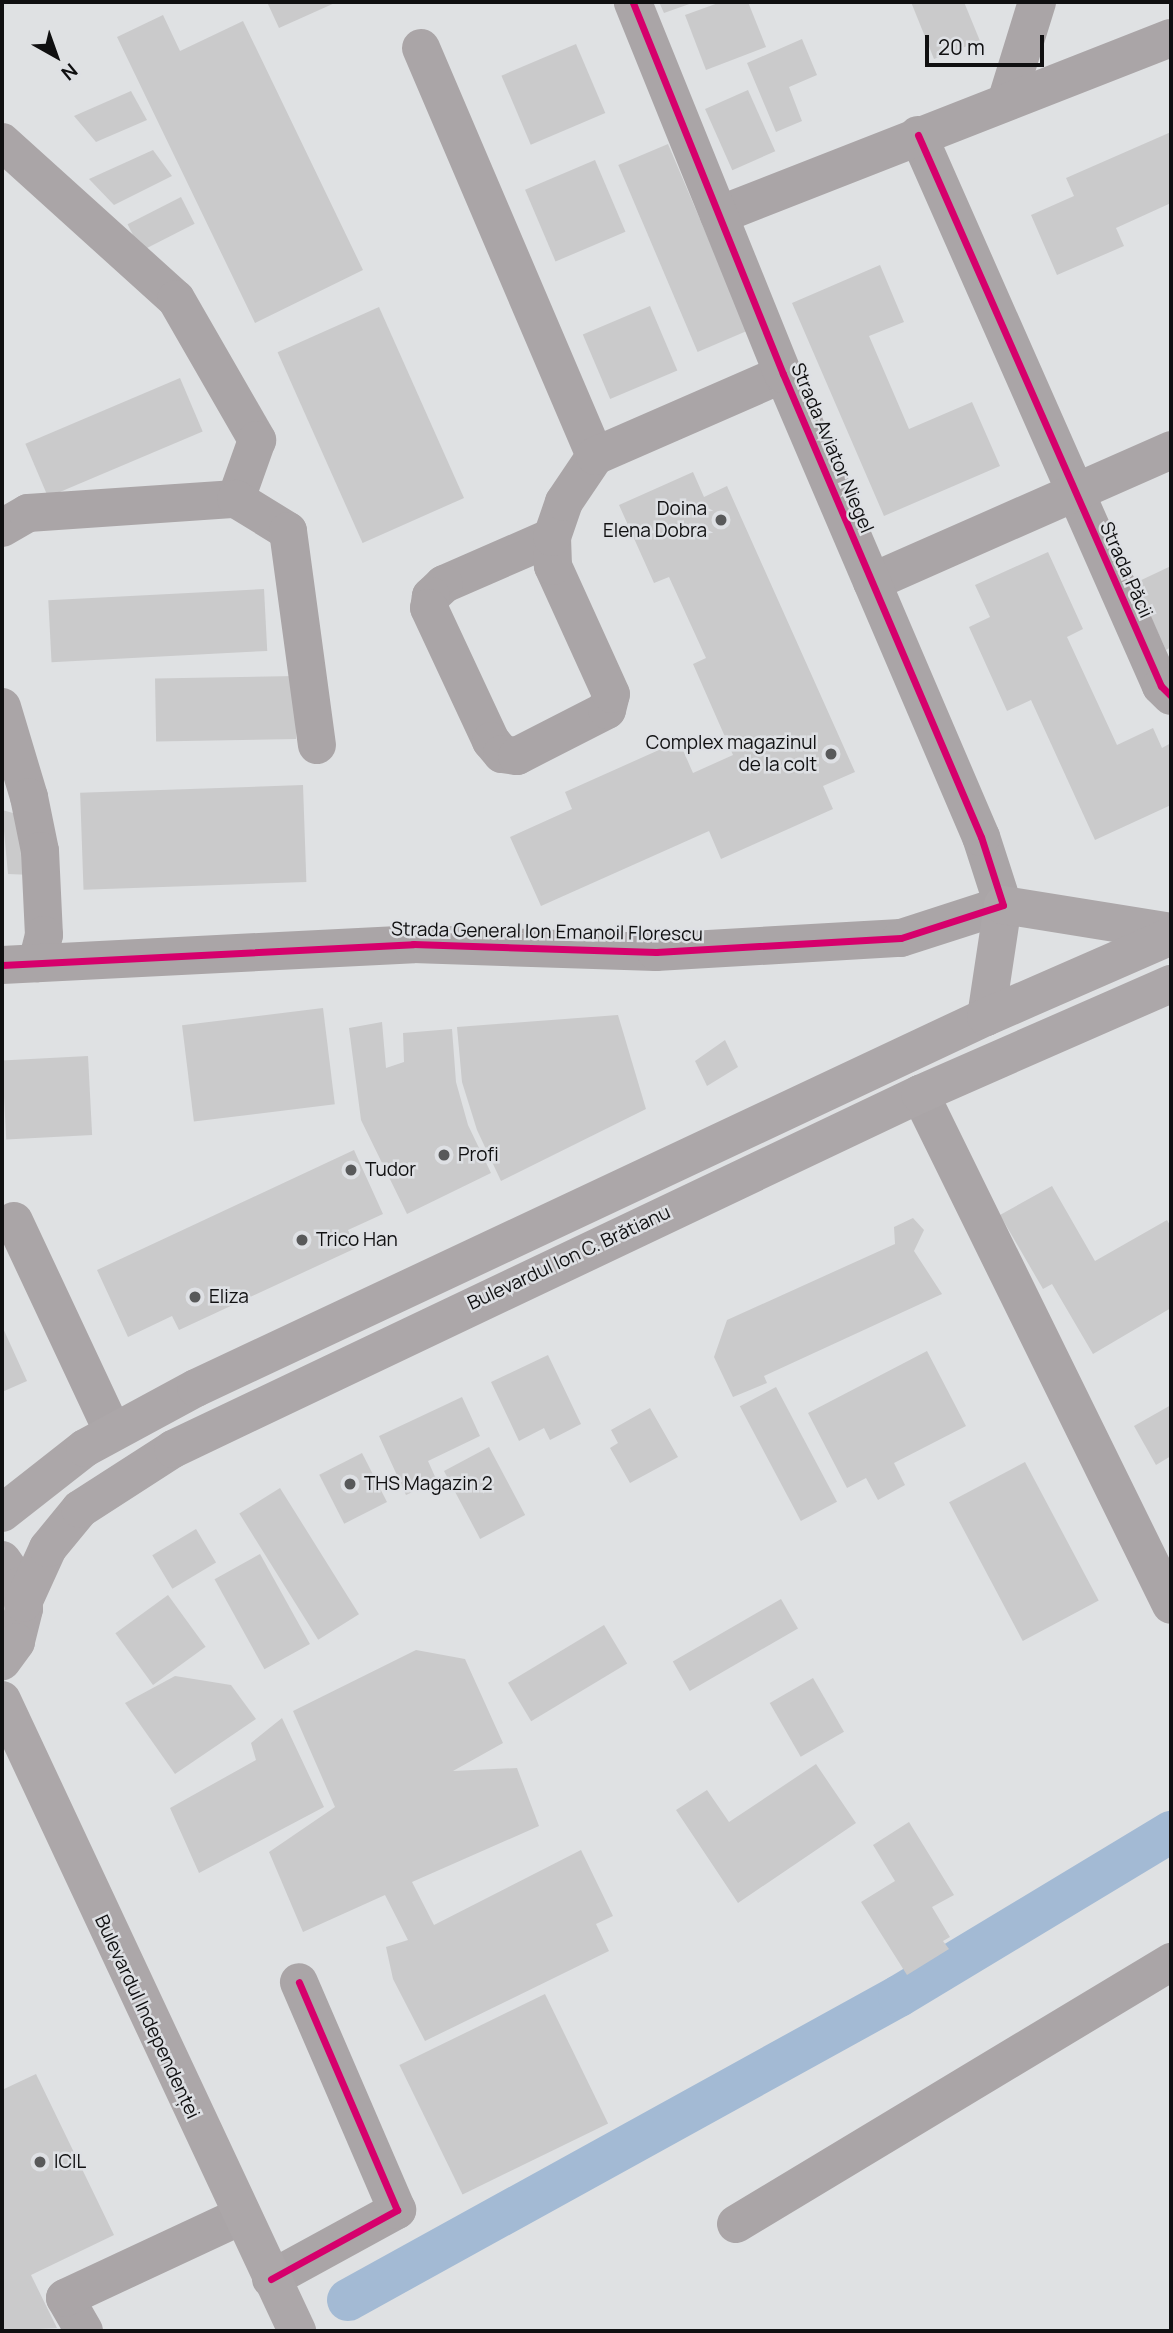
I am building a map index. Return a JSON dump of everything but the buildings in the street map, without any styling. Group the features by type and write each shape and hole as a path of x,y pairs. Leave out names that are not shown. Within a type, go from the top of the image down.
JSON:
{"main road":[{"path":"986,1017 1003,905 1171,934"},
{"path":"2,1513 55,1469 113,1432 196,1388 986,1017 1171,934"},
{"name":"Bulevardul Ion C. Brătianu","path":"2,1661 21,1632 23,1603 48,1548 80,1509 173,1449 920,1094 1171,984"},
{"path":"2,1560 17,1581 23,1603"},
{"name":"Bulevardul Independenței","path":"2,1700 296,2331"}],"street":[{"name":"Strada Aviator Niegel","path":"633,2 783,374 981,837 1003,905"},
{"path":"1007,99 1037,2"},
{"path":"719,215 1007,99 1171,37"},
{"path":"421,48 595,456"},
{"name":"Strada Păcii","path":"918,135 1161,686 1171,696"},
{"path":"2,142 176,299 257,440 236,499"},
{"path":"552,537 444,584 431,596 429,608 491,741 502,754 517,756 590,722 607,710 611,694 553,566 552,537 564,502 595,456 783,374"},
{"path":"872,582 1171,450"},
{"path":"2,528 27,513 236,499 288,531 317,745"},
{"path":"2,707 29,797 40,850 44,935 19,964"},
{"name":"Strada General Ion Emanoil Florescu","path":"19,964 413,944 656,952 901,938 1003,905"},
{"path":"920,1094 1171,1605"},
{"path":"14,1221 16,1264 113,1432"},
{"path":"736,2224 1171,1962"},
{"path":"271,2278 397,2210 299,1982"},
{"path":"84,2331 65,2298 241,2216"}],"waterway":[{"path":"348,2300 899,1996 1171,1832"}],"cycle path":[{"path":"2,965 413,944 656,952 901,938 1003,905 981,837 783,374 633,2"},
{"path":"918,135 1161,686 1171,696"},
{"path":"271,2279 397,2210 299,1982"}],"place":[{"name":"Doina Elena Dobra","path":"721,520"},
{"name":"Complex magazinul de la colt","path":"831,754"},
{"name":"Profi","path":"444,1155"},
{"name":"Tudor","path":"351,1170"},
{"name":"Trico Han","path":"302,1240"},
{"name":"Eliza","path":"195,1297"},
{"name":"THS Magazin 2","path":"350,1484"},
{"name":"ICIL","path":"40,2162"}]}
